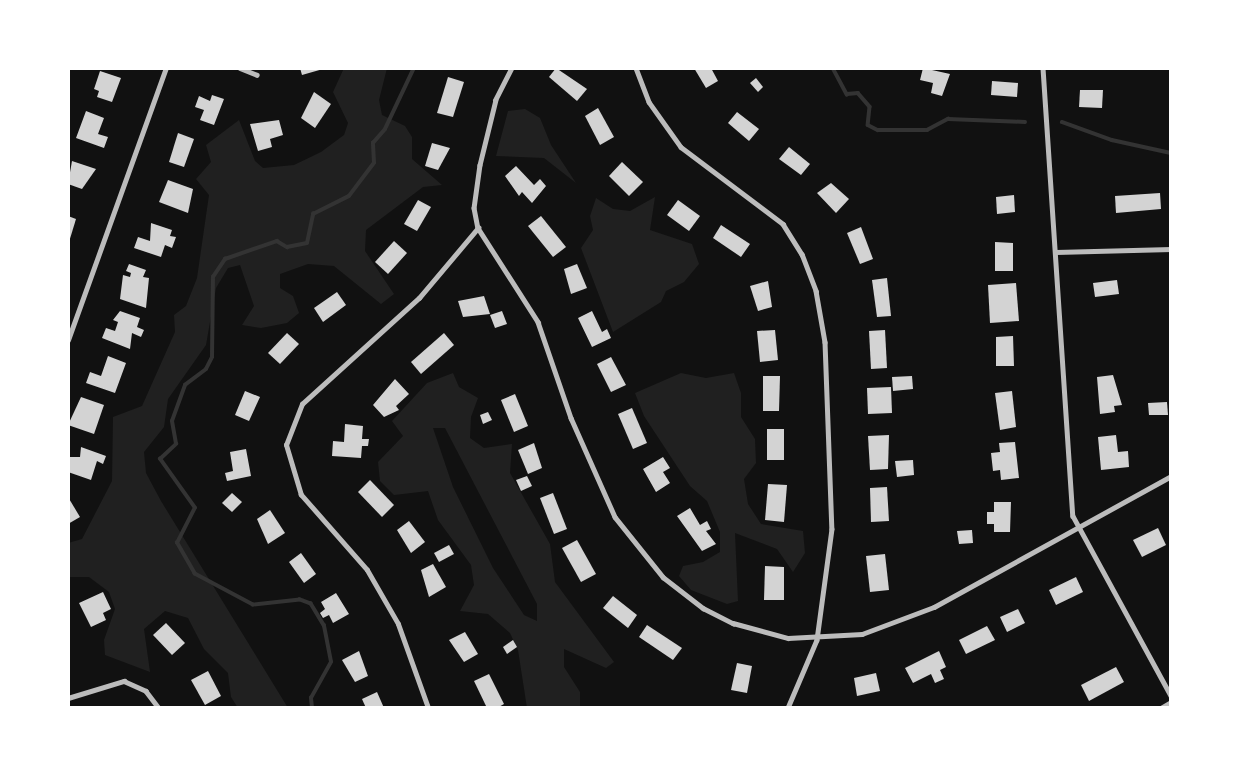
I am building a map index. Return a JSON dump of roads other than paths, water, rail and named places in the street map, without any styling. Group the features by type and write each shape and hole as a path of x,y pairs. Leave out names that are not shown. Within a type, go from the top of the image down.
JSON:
{"street":[{"path":"68,340 166,68"},
{"path":"240,68 257,75"},
{"path":"512,68 496,100 480,165 474,208 478,228 538,322 601,492 638,548 672,587 718,617 769,634 817,640 862,634 915,616 1171,476"},
{"path":"636,68 649,102 681,148 783,224 802,254 816,291 825,342 832,504 817,640 788,708"},
{"path":"1043,68 1071,500 1078,527 1171,696"},
{"path":"428,708 398,624 367,570 301,495 286,445 302,404 419,298 478,228"},
{"path":"1056,252 1171,249"},
{"path":"68,698 113,681 135,683 159,708"},
{"path":"1161,708 1171,702"}],"waterway":[{"path":"312,708 311,698 331,662 324,626 311,604 300,600 253,605 195,574 177,543 195,508 160,459 176,444 172,421 185,385 206,369 212,357 213,277 225,259 277,241 287,247 307,243 313,214 349,196 374,163 373,143 385,129 414,68"},
{"path":"833,68 847,94 858,93 870,107 868,125 878,130 927,130 948,119 1025,122"},
{"path":"1062,122 1112,140 1171,153"}]}
